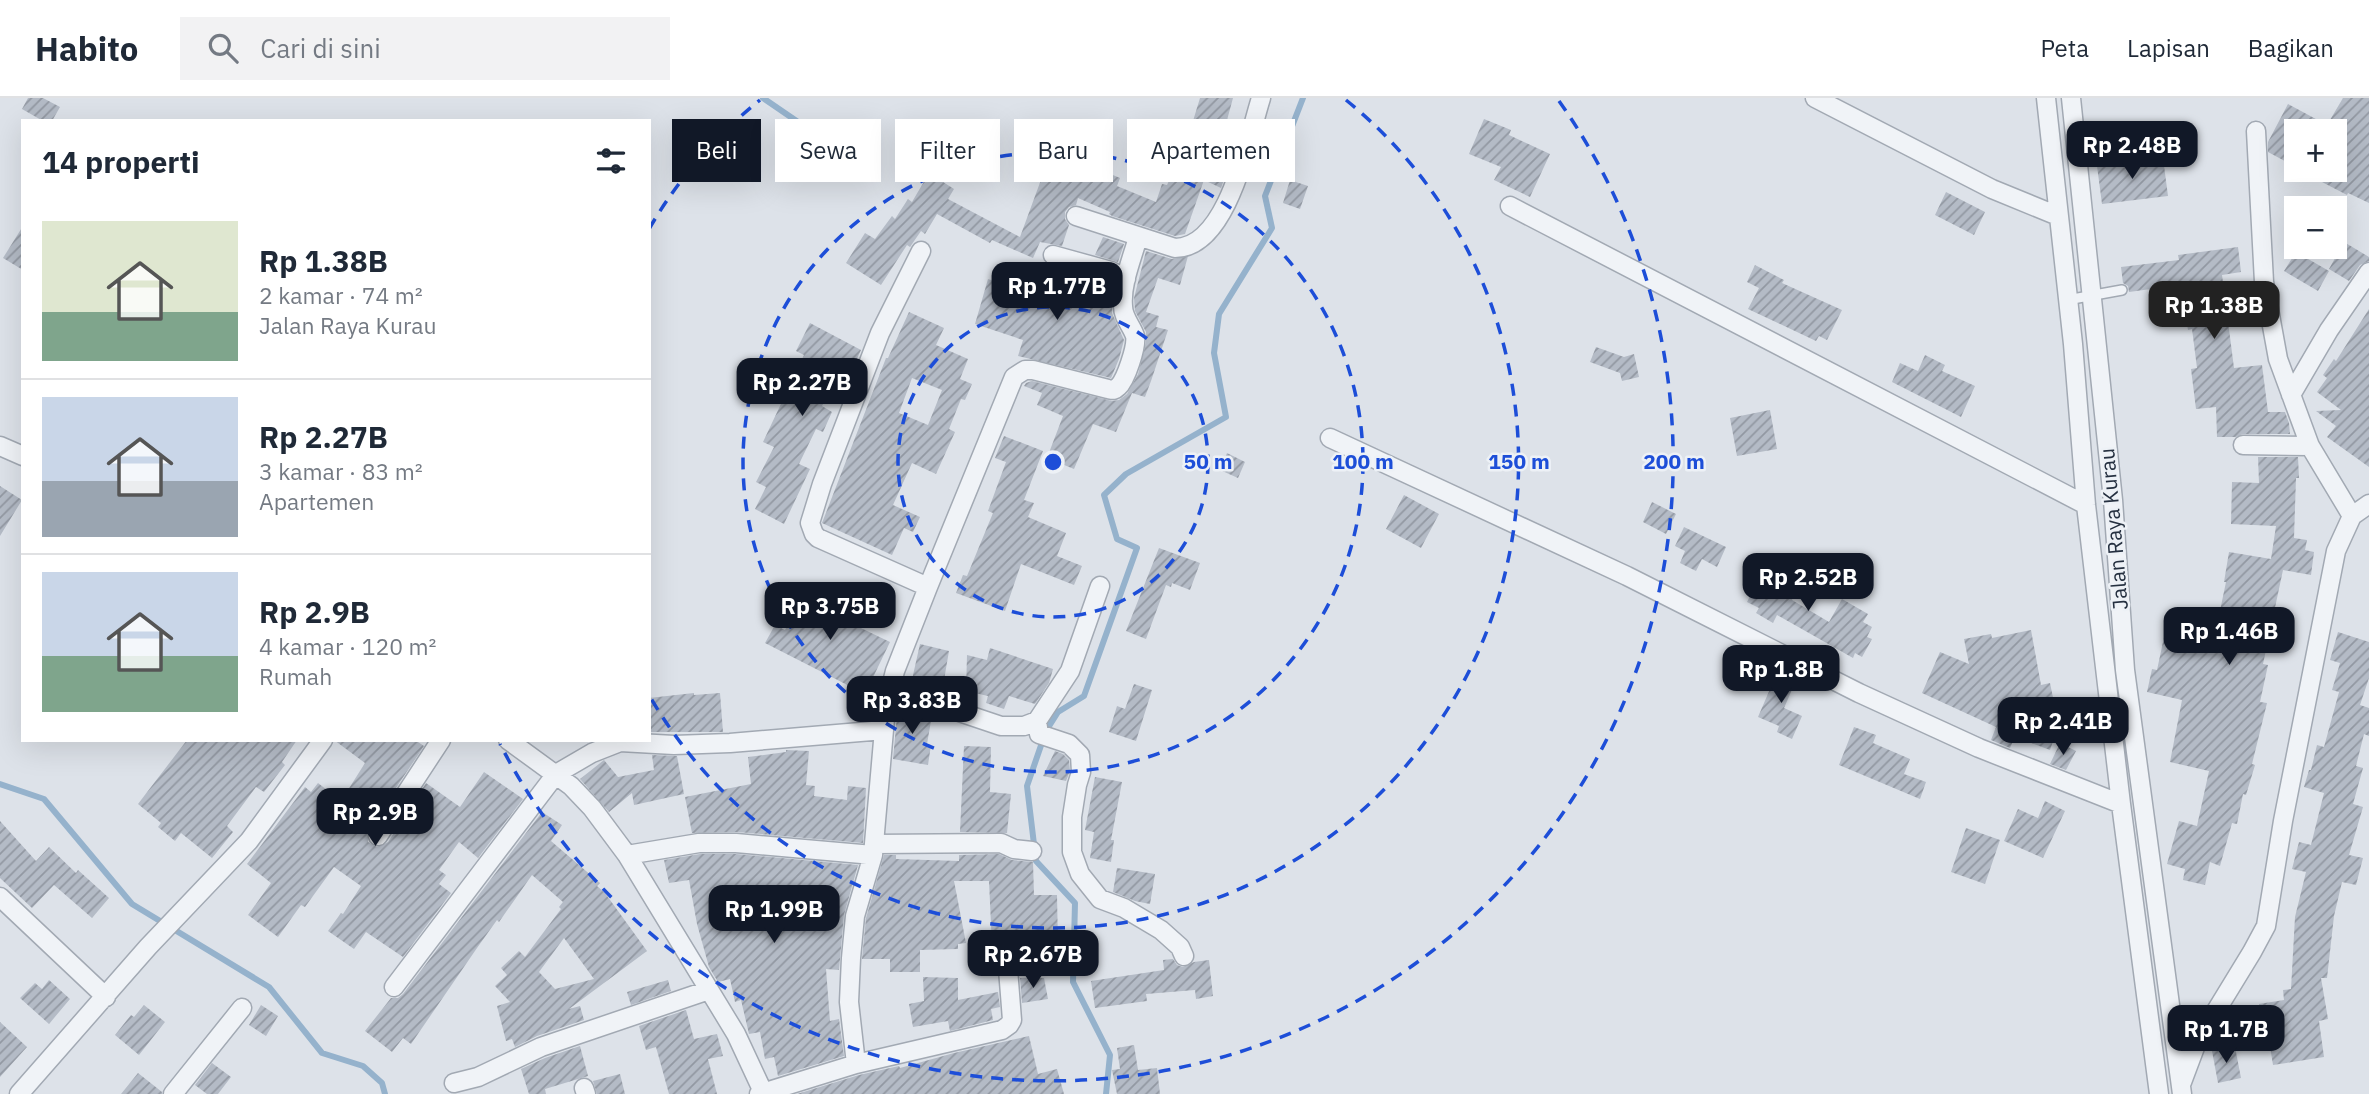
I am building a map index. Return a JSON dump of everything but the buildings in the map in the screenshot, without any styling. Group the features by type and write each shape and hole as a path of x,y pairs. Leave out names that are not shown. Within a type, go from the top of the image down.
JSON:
{"street":[{"path":"1076,216 1175,248 1183,248 1199,241 1209,232 1228,204 1261,98"},
{"path":"1815,98 1992,189 2058,216"},
{"path":"2046,98 2073,344 2086,505 2159,1094"},
{"name":"Jalan Raya Kurau","path":"2071,98 2113,500 2125,670 2181,1089"},
{"path":"2256,131 2263,282 2278,359 2309,446 2352,516 2369,504"},
{"path":"1510,206 2086,505"},
{"path":"856,1064 849,1002 855,916 874,849 884,730 895,671 1014,377 1025,370 1033,370 1113,390 1120,385 1133,352 1135,339 1122,304 1138,237"},
{"path":"921,251 880,333 822,484 810,523 818,538 928,587"},
{"path":"1052,255 1111,271 1126,279"},
{"path":"2291,395 2329,330 2369,272"},
{"path":"1330,438 1626,576 1860,693 1979,748 2121,804"},
{"path":"2243,445 2309,446"},
{"path":"0,446 21,455"},
{"name":"Jalan Raya Kurau","path":"2181,1089 2197,1042 2266,926 2283,821 2336,551 2352,516"},
{"path":"1038,727 1070,671 1100,586"},
{"path":"891,689 993,724 1038,727 1069,744 1080,755 1081,772 1072,817 1072,852 1080,874 1100,899 1124,908 1161,930 1180,947 1184,956"},
{"path":"394,987 556,774 592,753 620,742 674,745 730,743 884,730"},
{"path":"19,1094 148,947 249,841 322,742"},
{"path":"377,836 440,742"},
{"path":"511,742 556,774 592,808 626,855 736,1034 762,1093 856,1064 996,1032 1010,1026 1012,1012 1007,956"},
{"path":"626,855 699,843 874,849 1001,843 1014,849 1032,851"},
{"path":"0,897 106,997"},
{"path":"454,1083 478,1077 541,1047 709,990"},
{"path":"173,1094 242,1008"}],"lane":[{"path":"2067,300 2122,290"}],"waterway":[{"path":"763,98 794,119"},
{"path":"1106,1094 1110,1055 1073,982 1075,903 1036,861 1027,786 1046,731 1058,712 1084,696 1137,548 1117,539 1104,495 1126,474 1226,417 1214,353 1219,314 1272,228 1265,196 1303,98"},
{"path":"0,784 44,799 132,904 269,987 322,1053 363,1066 382,1083 385,1094"}]}
